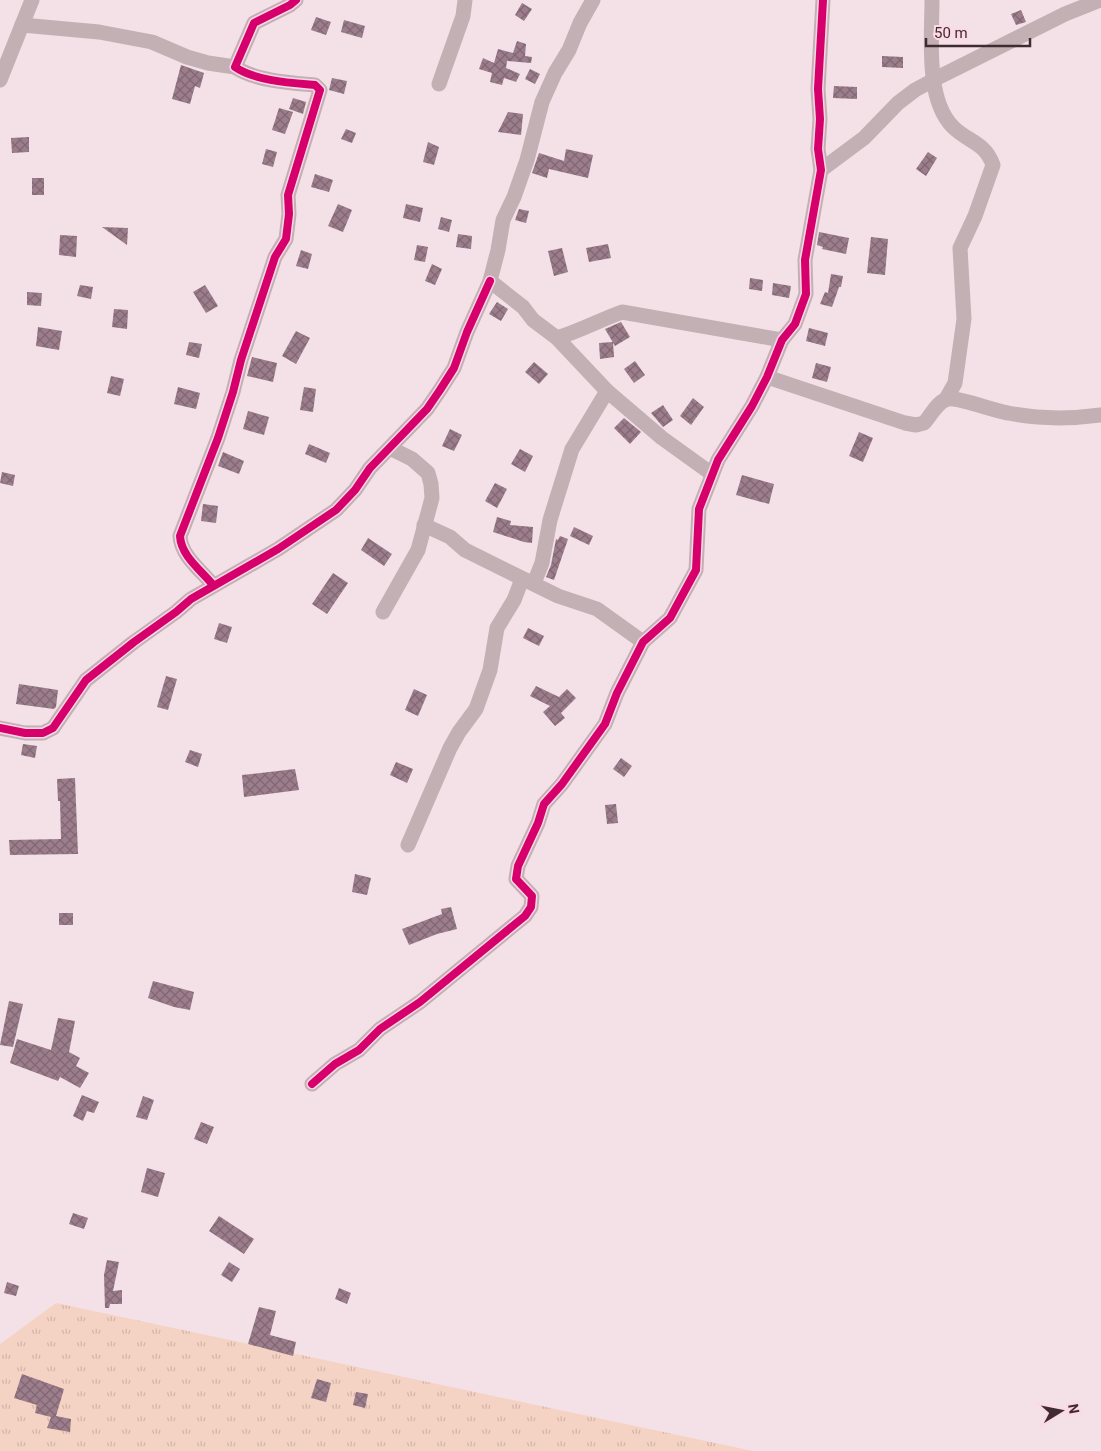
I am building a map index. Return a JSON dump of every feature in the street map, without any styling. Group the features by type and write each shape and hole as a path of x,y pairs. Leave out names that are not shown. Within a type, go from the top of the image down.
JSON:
{"street":[{"path":"0,80 32,0"},
{"path":"236,67 254,23 290,5 296,0"},
{"path":"439,84 463,16 465,0"},
{"path":"0,728 25,733 43,733 53,728 86,680 134,642 191,599 278,549 336,510 355,490 370,468 427,409 454,368 490,281 503,220 514,197 527,160 542,102 593,0"},
{"path":"312,1084 335,1064 359,1050 380,1029 420,1002 524,916 531,907 532,896 516,879 518,866 532,837 544,804 562,784 605,724 617,693 643,642 670,618 696,570 699,509 712,474 718,460 752,406 767,377 782,340 795,324 806,294 805,260 821,170 818,149 820,120 818,89 822,0"},
{"path":"767,377 888,418 916,425 924,423 939,404 946,399 955,383 964,319 960,248 975,216 993,165 989,155 980,145 952,126 941,111 933,80 932,0"},
{"path":"821,170 864,138 898,103 915,90 1065,14 1100,0"},
{"path":"22,25 100,32 152,42 187,57 208,63 236,67 241,71 258,76 316,85 320,90 288,195 289,214 286,239 275,257 241,360 221,429 180,536 180,543 186,555 213,585"},
{"path":"490,281 523,307 533,320 557,338 607,391 662,438 712,474"},
{"path":"557,338 592,326 622,312 782,340"},
{"path":"408,845 450,748 476,709 490,670 498,628 514,600 542,563 550,520 572,449 607,391"},
{"path":"946,399 955,398 974,405 1008,413 1077,418 1101,415"},
{"path":"383,612 418,550 432,498 432,484 428,473 412,459 390,448"},
{"path":"424,525 450,537 465,550 558,596 597,609 643,642"}],"green space":[{"path":"56,1303 753,1451 0,1451 0,1344"}],"building":[{"path":"522,3 532,9 524,21 515,15"},
{"path":"1021,10 1026,22 1016,25 1011,14"},
{"path":"316,17 331,22 326,35 311,30"},
{"path":"344,20 365,26 362,38 341,32"},
{"path":"517,41 526,44 525,56 532,57 531,63 507,61 506,68 520,74 516,82 504,78 502,85 490,82 492,73 479,69 483,58 494,63 498,49 513,53"},
{"path":"882,56 903,57 903,68 882,67"},
{"path":"181,65 204,73 200,88 195,86 190,104 172,99"},
{"path":"530,69 540,74 535,84 525,79"},
{"path":"332,78 347,81 344,94 329,90"},
{"path":"834,86 857,87 857,99 833,98"},
{"path":"293,98 306,102 303,114 289,109"},
{"path":"279,108 293,112 285,134 272,130"},
{"path":"508,112 523,114 521,135 498,132"},
{"path":"346,129 356,133 352,143 341,139"},
{"path":"29,137 29,152 12,153 11,138"},
{"path":"428,142 439,147 434,165 423,162"},
{"path":"266,149 277,152 273,167 262,164"},
{"path":"566,149 593,155 588,178 549,169 547,178 532,173 539,153 564,161"},
{"path":"928,152 937,158 926,176 916,169"},
{"path":"315,174 333,180 329,192 311,187"},
{"path":"32,178 44,178 44,195 32,195"},
{"path":"338,204 352,210 343,232 328,226"},
{"path":"406,204 423,208 420,222 403,218"},
{"path":"519,209 529,211 526,223 515,220"},
{"path":"441,217 452,220 449,232 438,229"},
{"path":"102,227 128,228 127,245"},
{"path":"819,232 849,238 846,254 822,249 823,247 817,245"},
{"path":"458,234 472,236 471,249 456,247"},
{"path":"60,235 77,236 76,257 59,255"},
{"path":"871,237 888,239 885,275 867,273"},
{"path":"608,244 611,258 589,262 586,248"},
{"path":"417,245 428,247 425,262 414,260"},
{"path":"562,248 568,272 554,276 548,251"},
{"path":"301,250 312,254 308,269 296,266"},
{"path":"432,264 442,269 435,285 425,281"},
{"path":"831,274 843,276 841,287 839,287 832,307 820,304 825,292 828,293"},
{"path":"750,278 763,280 762,291 749,289"},
{"path":"773,283 791,286 789,298 772,295"},
{"path":"80,285 93,287 91,299 77,296"},
{"path":"205,285 218,306 206,313 193,292"},
{"path":"27,292 42,293 41,306 27,305"},
{"path":"497,302 508,309 501,321 489,314"},
{"path":"114,309 128,310 127,329 112,327"},
{"path":"621,322 630,337 615,346 605,329"},
{"path":"38,327 62,331 59,350 36,346"},
{"path":"809,328 828,333 825,346 806,341"},
{"path":"296,331 310,338 296,364 282,356"},
{"path":"189,342 202,344 199,358 186,355"},
{"path":"613,342 614,357 600,359 599,343"},
{"path":"252,357 277,363 273,382 247,376"},
{"path":"635,361 645,375 634,383 624,369"},
{"path":"534,362 548,374 539,384 525,372"},
{"path":"816,363 831,367 827,382 812,378"},
{"path":"111,376 124,379 120,396 107,393"},
{"path":"178,387 200,393 196,409 174,404"},
{"path":"304,387 316,389 313,412 300,410"},
{"path":"693,398 704,407 691,425 680,416"},
{"path":"663,405 673,420 663,427 651,413"},
{"path":"248,411 269,417 264,435 243,429"},
{"path":"624,418 641,432 630,444 614,428"},
{"path":"450,429 462,435 454,451 442,446"},
{"path":"859,432 873,438 863,462 849,456"},
{"path":"309,444 330,453 326,463 305,454"},
{"path":"520,449 533,456 525,472 511,464"},
{"path":"223,452 244,461 239,474 218,466"},
{"path":"2,472 15,475 13,486 0,483"},
{"path":"742,475 774,484 769,504 736,495"},
{"path":"495,483 507,489 497,508 485,501"},
{"path":"203,504 218,506 216,523 201,521"},
{"path":"497,517 511,521 510,525 533,527 532,543 493,532"},
{"path":"574,527 593,536 589,545 570,536"},
{"path":"560,536 568,539 554,580 546,577 551,565 556,539 558,540"},
{"path":"368,538 392,554 384,566 361,550"},
{"path":"333,573 348,583 327,614 312,604"},
{"path":"219,623 232,627 227,643 214,639"},
{"path":"528,628 544,636 539,646 523,638"},
{"path":"166,676 177,679 168,710 157,707"},
{"path":"19,684 58,690 56,707 54,709 16,704"},
{"path":"536,686 559,697 567,689 576,698 561,713 565,718 555,726 543,712 550,706 530,696"},
{"path":"414,689 427,695 418,716 405,710"},
{"path":"23,744 37,746 35,758 21,755"},
{"path":"190,750 202,754 198,767 185,762"},
{"path":"621,758 632,766 624,777 613,769"},
{"path":"396,762 413,769 407,783 390,775"},
{"path":"295,769 299,790 244,797 242,775"},
{"path":"75,778 78,854 10,855 9,840 61,839 60,801 58,801 57,779"},
{"path":"616,804 618,823 607,824 605,805"},
{"path":"355,874 371,878 367,895 352,892"},
{"path":"451,907 457,929 437,934 409,945 402,929 442,914 441,909"},
{"path":"59,913 73,913 73,925 59,925"},
{"path":"153,981 194,992 190,1010 174,1007 148,998"},
{"path":"9,1001 23,1004 13,1047 0,1045"},
{"path":"58,1018 75,1021 69,1052 80,1058 76,1066 89,1073 80,1088 60,1077 58,1081 10,1063 17,1039 51,1050"},
{"path":"82,1095 99,1102 94,1113 87,1111 83,1121 73,1116"},
{"path":"143,1096 154,1100 147,1120 136,1117"},
{"path":"201,1122 214,1127 207,1144 194,1139"},
{"path":"147,1168 165,1173 158,1197 141,1192"},
{"path":"73,1213 88,1218 84,1229 69,1224"},
{"path":"219,1216 254,1239 244,1254 209,1231"},
{"path":"107,1260 119,1262 113,1291 122,1290 122,1304 110,1304 109,1308 105,1308 104,1275"},
{"path":"229,1262 240,1269 232,1282 221,1275"},
{"path":"7,1282 19,1286 16,1296 4,1293"},
{"path":"339,1288 351,1293 347,1304 335,1299"},
{"path":"259,1307 276,1311 270,1335 296,1342 293,1356 248,1344"},
{"path":"22,1374 64,1389 56,1416 71,1419 70,1432 47,1428 51,1417 35,1413 37,1405 14,1398"},
{"path":"317,1379 331,1383 326,1402 311,1398"},
{"path":"356,1392 368,1394 365,1408 353,1405"}],"cycle path":[{"path":"213,585 192,562 184,550 180,536 218,438 275,257 286,239 289,214 288,195 320,90 315,85 263,78 243,72 235,67 254,23 290,5 296,0"},
{"path":"312,1084 335,1064 359,1050 380,1029 420,1002 525,916 531,907 532,896 516,879 518,866 538,823 544,804 562,784 605,724 617,693 643,642 670,618 696,570 699,509 718,460 752,406 767,377 782,340 795,324 806,294 805,260 821,170 818,149 820,119 818,89 823,0"},
{"path":"0,728 25,733 43,733 53,728 86,680 134,642 191,599 278,549 336,510 355,490 370,468 427,409 440,390 454,368 467,332 490,281"}]}
